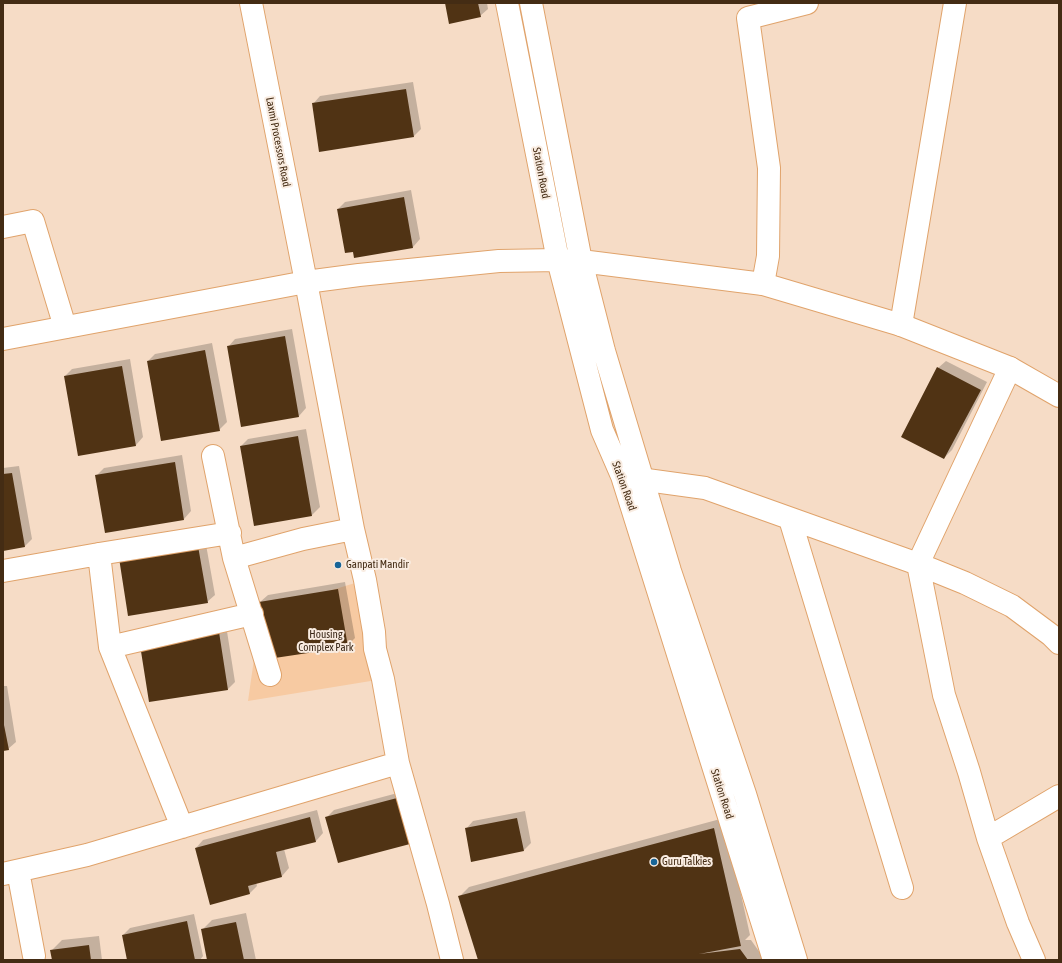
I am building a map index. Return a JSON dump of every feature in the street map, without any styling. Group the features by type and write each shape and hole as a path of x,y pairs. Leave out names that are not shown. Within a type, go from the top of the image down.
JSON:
{"street":[{"name":"Laxmi Processors Road","path":"251,3 353,529 365,580 374,632 375,649 383,680 398,763 438,904 452,960"},
{"name":"Station Road","path":"508,3 558,260 602,430 633,478 670,571 745,794 796,960"},
{"name":"Station Road","path":"531,3 581,261 604,351 633,478 774,960"},
{"path":"763,284 768,256 769,168 746,10 807,3"},
{"path":"901,325 955,3"},
{"path":"3,228 32,222 65,327"},
{"path":"3,339 306,282 359,275 499,261 581,261 763,284 901,325 1010,368 1059,396"},
{"path":"1010,368 918,564 944,695 969,772 988,838 1018,923 1034,960"},
{"path":"213,456 234,558 270,675"},
{"path":"633,478 704,488 918,564 965,583 1012,606 1051,634 1059,643"},
{"path":"790,519 902,888"},
{"path":"234,558 303,539 353,529"},
{"path":"3,571 230,533"},
{"path":"99,554 110,647 182,827"},
{"path":"110,647 252,614"},
{"path":"34,956 10,872 87,855 398,763"},
{"path":"988,838 1059,796"}],"green space":[{"name":"Housing Complex Park","path":"365,580 383,679 248,701 256,645 243,617"}],"building":[{"path":"445,3 478,3 481,17 449,24"},
{"path":"406,89 414,137 319,152 312,103"},
{"path":"404,197 413,248 354,258 353,252 345,253 337,209"},
{"path":"285,336 299,417 241,427 227,346"},
{"path":"205,350 220,431 161,441 147,361"},
{"path":"122,366 136,446 78,456 64,376"},
{"path":"937,367 981,390 944,459 901,437"},
{"path":"298,436 312,516 254,526 240,446"},
{"path":"175,462 184,520 105,533 95,475"},
{"path":"12,473 25,547 3,551 3,474"},
{"path":"198,546 208,603 128,616 119,558"},
{"path":"338,589 348,647 268,659 259,602"},
{"path":"219,632 228,690 149,702 140,645"},
{"path":"3,720 9,750 3,751"},
{"path":"397,798 410,844 338,863 325,817"},
{"path":"310,817 316,842 276,852 282,877 248,886 250,894 210,905 195,848"},
{"path":"517,818 524,851 471,862 465,828"},
{"name":"Guru Talkies","path":"714,828 741,946 699,954 740,949 748,960 478,960 458,896"},
{"path":"187,921 195,960 127,960 122,935"},
{"path":"236,922 244,960 207,960 201,929"},
{"path":"89,945 91,960 52,960 50,950"}],"place":[{"name":"Ganpati Mandir","path":"338,565"},
{"name":"Guru Talkies","path":"654,862"}]}
